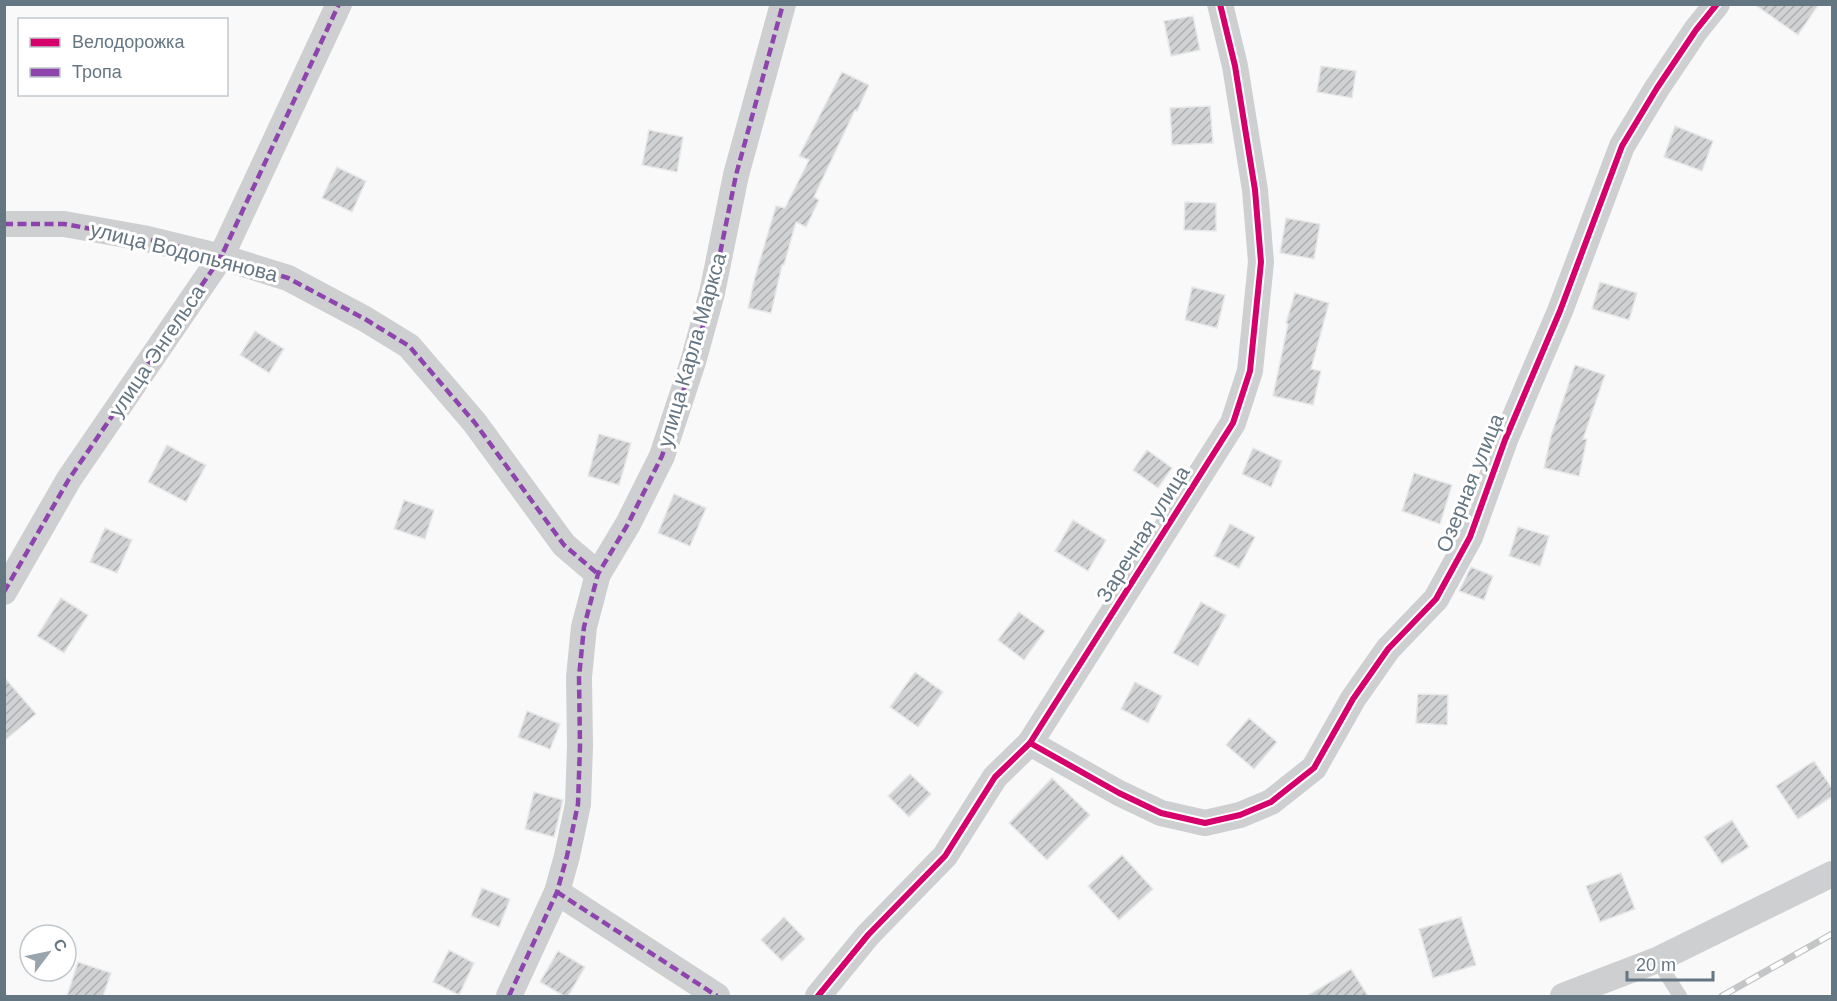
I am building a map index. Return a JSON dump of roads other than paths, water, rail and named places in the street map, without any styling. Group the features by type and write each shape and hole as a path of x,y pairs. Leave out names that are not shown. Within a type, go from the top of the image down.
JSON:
{"street":[{"name":"улица Энгельса","path":"4,592 69,480 220,257 339,4"},
{"name":"улица Карла Маркса","path":"509,996 556,892 567,856 578,804 579,677 584,627 598,574 628,524 662,456 693,362 712,293 736,176 783,4"},
{"name":"Заречная улица","path":"818,996 867,935 945,856 995,777 1030,743 1233,423 1250,371 1262,262 1255,190 1235,66 1220,4"},
{"name":"Озерная улица","path":"1030,743 1161,813 1205,824 1240,815 1271,802 1314,768 1353,699 1388,650 1436,600 1470,537 1505,440 1560,311 1622,146 1696,30 1718,4"},
{"name":"улица Водопьянова","path":"4,224 64,224 142,238 220,257 288,278 365,319 409,346 475,423 564,545 598,574"},
{"path":"1563,996 1657,960 1833,874"},
{"path":"556,892 717,996"}],"lane":[{"path":"1657,960 1680,996"}],"railway":[{"path":"1722,996 1832,934"}]}
